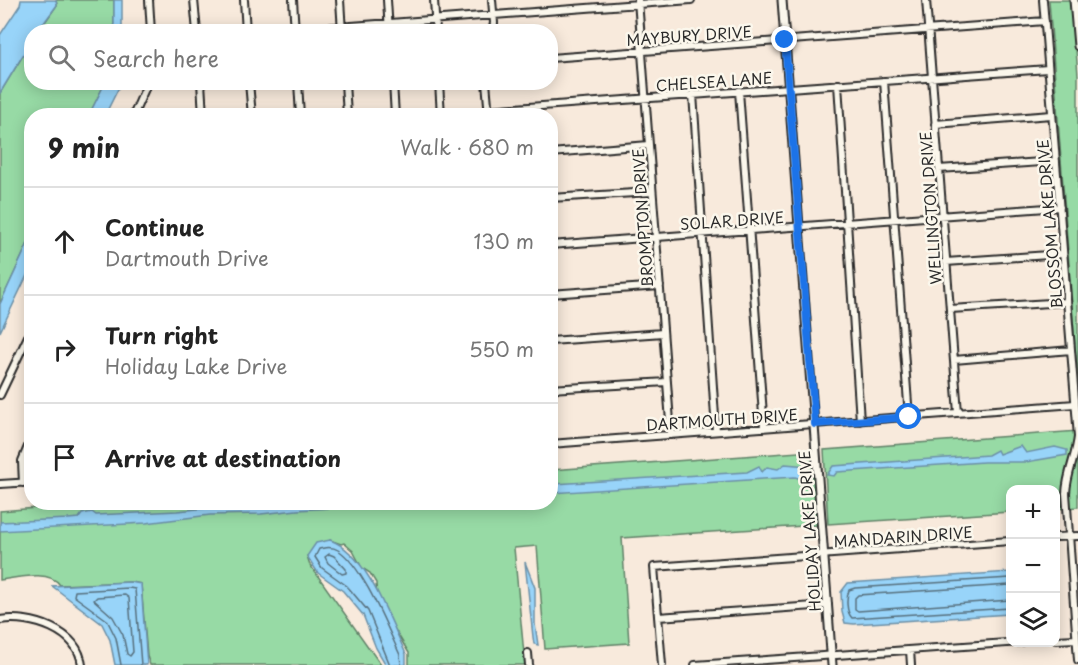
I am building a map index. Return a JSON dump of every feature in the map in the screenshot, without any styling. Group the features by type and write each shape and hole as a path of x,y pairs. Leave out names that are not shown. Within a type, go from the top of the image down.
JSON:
{"street":[{"path":"149,0 150,24"},
{"path":"195,0 196,24"},
{"path":"244,0 246,24"},
{"path":"293,0 295,24"},
{"path":"340,0 342,24"},
{"path":"387,0 389,23"},
{"path":"434,0 435,24"},
{"path":"492,0 494,24"},
{"path":"381,24 638,2 691,0"},
{"name":"HOLIDAY LAKE DRIVE","path":"782,0 832,665"},
{"name":"WELLINGTON DRIVE","path":"926,0 958,413"},
{"name":"BLOSSOM LAKE DRIVE","path":"1043,0 1078,437 1076,452 1067,475 1066,493 1078,660"},
{"path":"1074,0 1078,46"},
{"name":"BROMPTON DRIVE","path":"638,2 671,435"},
{"name":"MAYBURY DRIVE","path":"558,57 1045,21"},
{"name":"CHELSEA LANE","path":"540,108 693,94 1048,69"},
{"path":"884,81 909,417"},
{"path":"838,84 860,420"},
{"path":"137,108 144,90"},
{"path":"201,90 203,108"},
{"path":"250,90 251,108"},
{"path":"298,90 300,108"},
{"path":"345,90 347,108"},
{"path":"393,90 395,108"},
{"path":"439,90 441,108"},
{"path":"487,90 488,108"},
{"path":"740,91 764,428"},
{"path":"693,94 716,431"},
{"path":"935,124 1052,115"},
{"path":"558,152 649,145"},
{"path":"939,169 1056,162"},
{"path":"558,198 652,192"},
{"name":"SOLAR DRIVE","path":"558,244 1059,207"},
{"path":"946,262 1063,254"},
{"path":"558,293 660,286"},
{"path":"950,309 1067,302"},
{"path":"558,340 663,333"},
{"path":"0,394 24,344"},
{"path":"954,360 1071,350"},
{"path":"558,389 667,382"},
{"name":"DARTMOUTH DRIVE","path":"558,443 1075,404"},
{"path":"0,484 23,483 22,461 24,456"},
{"path":"1060,537 1078,536"},
{"name":"MANDARIN DRIVE","path":"658,617 654,567 1006,541"},
{"path":"662,665 658,617 828,605"},
{"path":"0,620 29,620 46,626 74,644 82,665"},
{"path":"1060,640 1076,639"},
{"path":"695,665 1006,643"},
{"path":"910,650 911,665"},
{"path":"528,652 529,665"}],"green space":[{"path":"56,0 114,0 114,24 44,24 57,5"},
{"path":"1049,0 1072,0 1078,75 1078,385"},
{"path":"24,54 24,90 102,90 92,108 24,108 24,252 0,304 0,93"},
{"path":"1078,431 1078,507 1060,509 1060,485 1006,485 1006,512 828,524 824,450"},
{"path":"812,451 818,525 622,538 629,643 545,649 537,546 514,548 525,665 409,665 409,653 377,600 376,583 370,573 362,568 353,551 344,543 330,540 307,556 310,565 381,665 150,665 147,656 141,584 130,582 60,585 55,580 41,576 0,580 0,511 24,509 558,510 558,469"}],"water":[{"path":"21,0 56,0 57,5 43,24 24,24 24,54 0,93 0,35"},
{"path":"114,0 122,0 122,24 114,24"},
{"path":"102,90 118,90 108,108 92,108"},
{"path":"24,252 24,282 0,332 0,304"},
{"path":"1021,446 1026,453 1055,447 1067,450 1067,455 1026,462 984,462 837,472 834,476 827,475 833,466 988,455 997,450 999,454"},
{"path":"785,464 808,466 809,476 801,479 795,477 558,493 558,484 747,472 759,466 762,472 767,467 778,469"},
{"path":"297,510 261,514 210,515 146,523 0,531 0,522 79,518 82,514 92,512 96,515 177,511"},
{"path":"330,540 343,547 355,559 376,589 406,654 406,665 386,665 376,648 363,615 343,591 318,573 307,556 316,543"},
{"path":"525,562 535,588 535,624 538,645 534,644"},
{"path":"1006,572 1006,614 845,623 841,592 848,583"},
{"path":"130,582 141,584 147,665 115,665 110,640 102,624 52,586"}],"route":[{"path":"785,40 815,424 909,417"}]}
